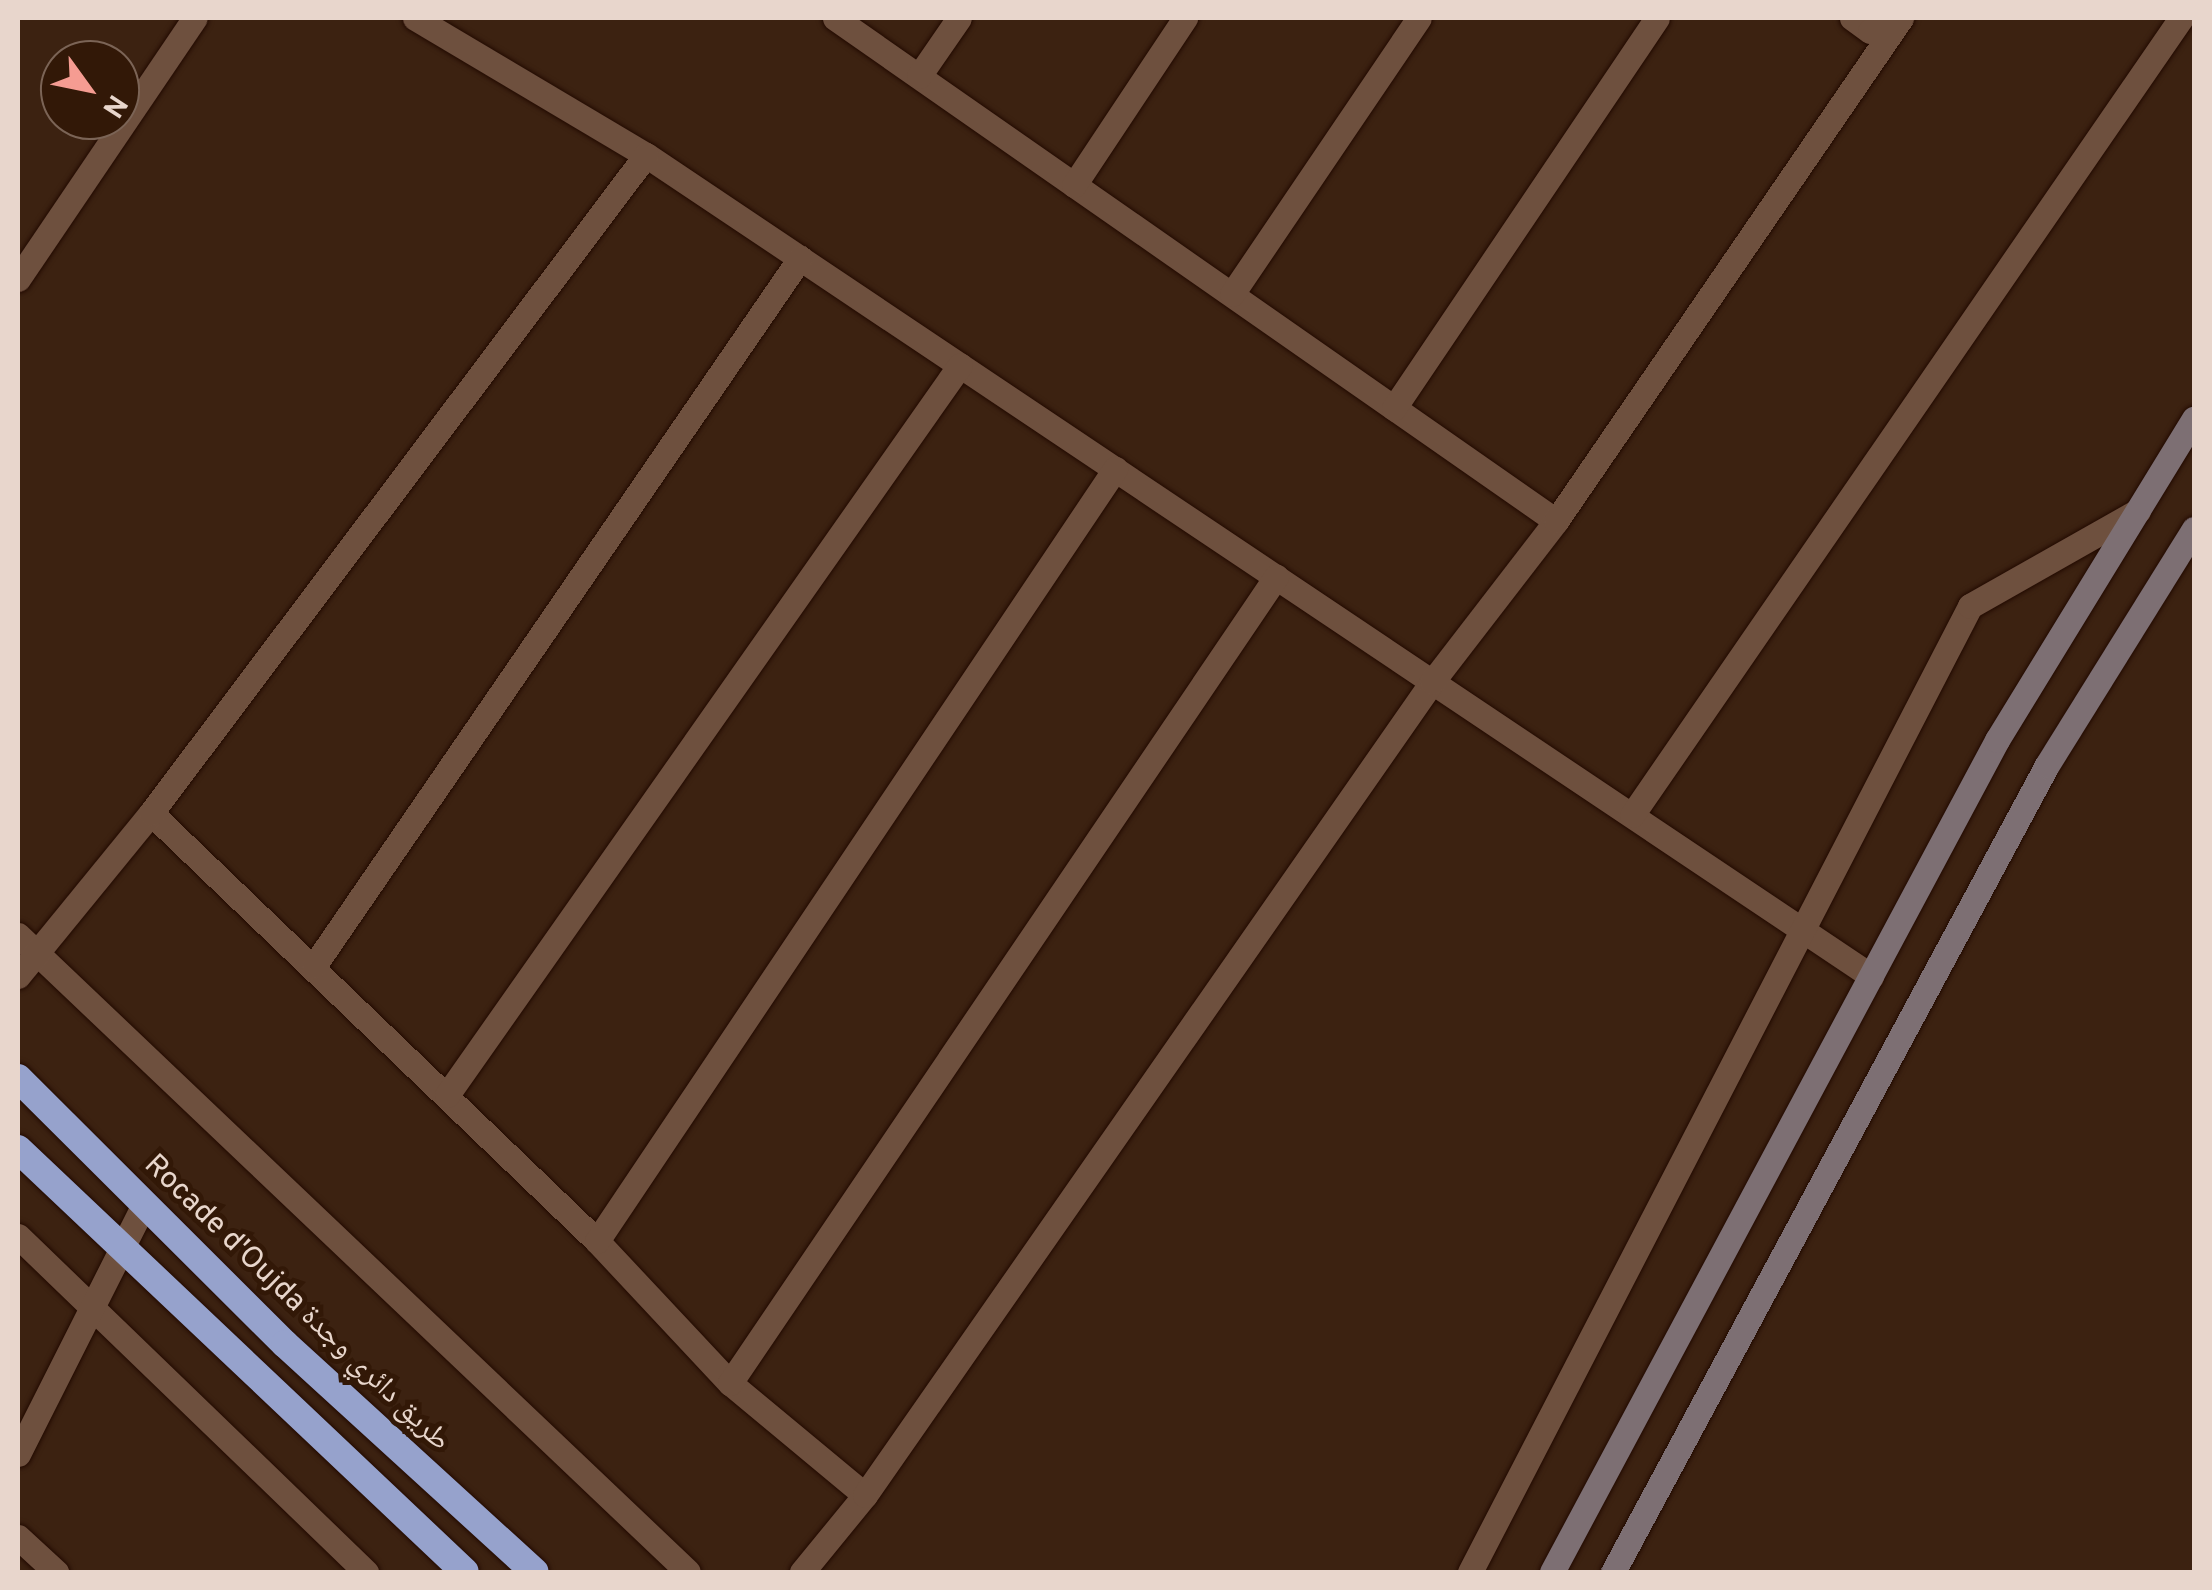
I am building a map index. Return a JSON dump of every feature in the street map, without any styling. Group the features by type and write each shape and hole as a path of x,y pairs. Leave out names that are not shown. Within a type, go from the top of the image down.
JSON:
{"highway":[{"name":"Rocade d'Oujda طريق دائري وجدة","path":"18,1078 144,1205 535,1572"},
{"path":"18,1149 458,1570"}],"main road":[{"path":"1552,1572 1997,740 2194,419"},
{"path":"1612,1572 2048,765 2194,529"}],"street":[{"path":"18,280 195,18"},
{"path":"414,18 646,155 1871,976"},
{"path":"835,18 1556,521"},
{"path":"919,76 959,18"},
{"path":"1074,185 1186,18"},
{"path":"1232,294 1418,18"},
{"path":"1394,408 1657,18"},
{"path":"1852,18 1870,31 1897,23"},
{"path":"1632,815 2181,18"},
{"path":"802,1572 865,1495 1432,682 1556,521 1897,23"},
{"path":"18,976 27,943 151,813 646,155"},
{"path":"314,966 800,258"},
{"path":"447,1096 960,365"},
{"path":"597,1242 1115,469"},
{"path":"1470,1572 1799,927 1970,606 2138,511"},
{"path":"730,1384 1276,577"},
{"path":"151,813 597,1242 730,1384 865,1495"},
{"path":"27,943 688,1572"},
{"path":"18,1454 88,1305 144,1205"},
{"path":"18,1236 366,1572"},
{"path":"18,1536 56,1572"}]}
